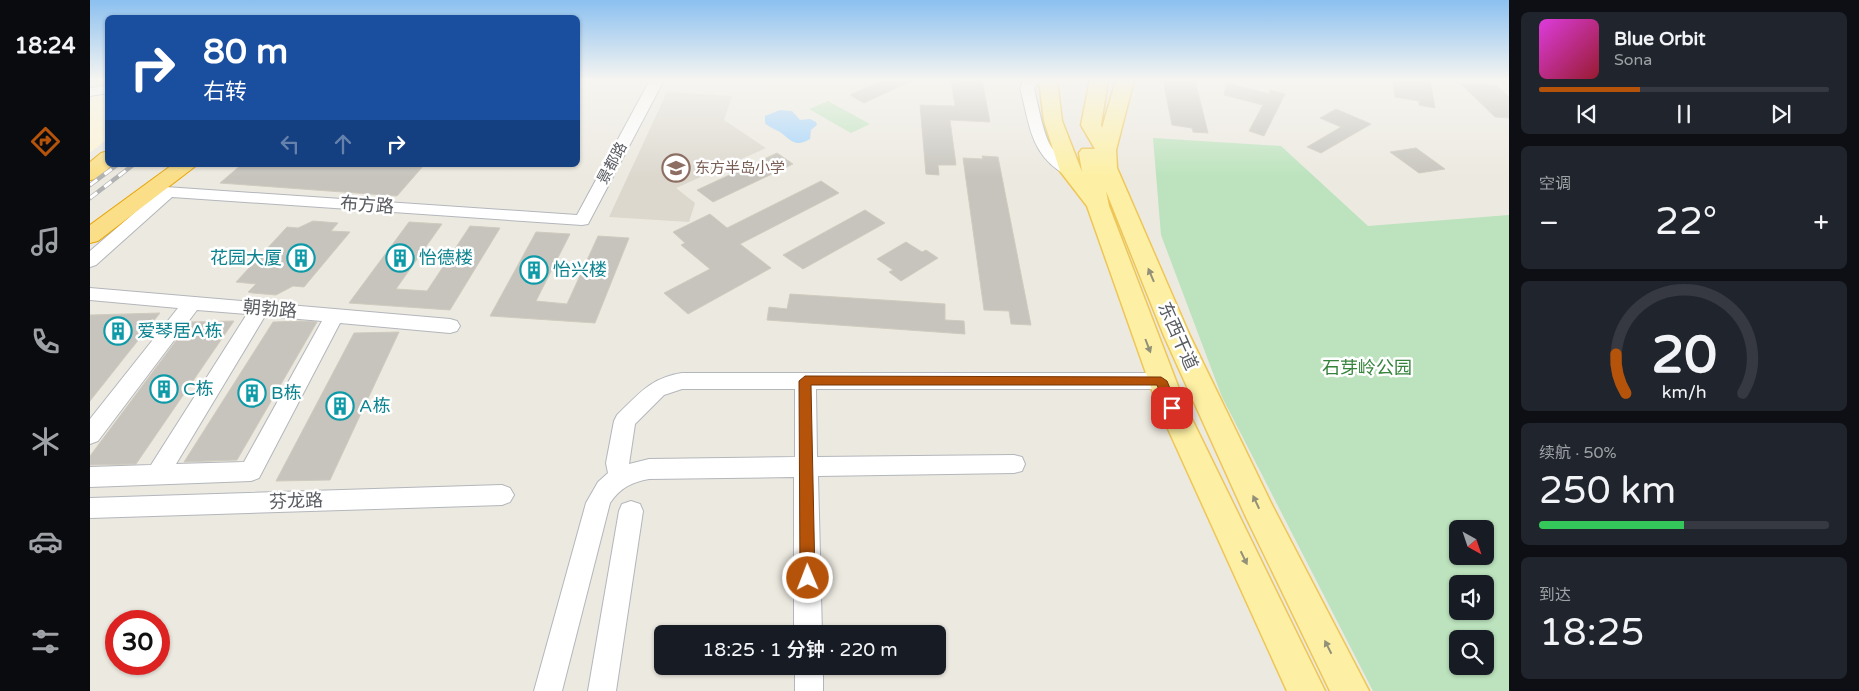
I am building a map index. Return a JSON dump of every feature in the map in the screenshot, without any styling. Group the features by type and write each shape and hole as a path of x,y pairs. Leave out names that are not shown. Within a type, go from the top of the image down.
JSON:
{"highway":[{"path":"90,175 105,160"},
{"path":"90,175 105,165"},
{"path":"90,224 119,194 151,167"},
{"path":"90,236 160,191 184,167"}],"main road":[{"path":"1047,112 1047,128 1070,171 1098,206"},
{"name":"东西干道","path":"1092,112 1106,150 1107,168 1177,336 1261,515 1350,691"},
{"name":"东西干道","path":"1096,112 1098,206 1161,381 1306,691"},
{"path":"1095,122 1102,112"}],"street":[{"name":"景都路","path":"582,220 639,112"},
{"path":"1039,112 1047,128"},
{"name":"布方路","path":"160,191 582,220"},
{"path":"90,261 160,191"},
{"name":"朝勃路","path":"90,294 450,326"},
{"path":"90,435 192,303"},
{"path":"158,474 260,309"},
{"path":"90,476 251,470 336,315"},
{"path":"621,476 618,463 625,421 657,389 682,381 1161,381"},
{"path":"805,381 808,625"},
{"path":"548,691 598,503 604,490 621,476 638,470 649,469 1014,464"},
{"name":"芬龙路","path":"90,508 502,495"},
{"path":"602,691 631,511"},
{"path":"809,675 809,691"}],"shaded area":[{"path":"90,112 105,112 105,141 90,153"},
{"name":"东方半岛小学","path":"658,112 727,112 724,120 766,148 676,188 695,203 689,222 609,217"}],"green space":[{"path":"815,112 849,112 870,124 851,133"},
{"name":"石芽岭公园","path":"1153,138 1281,146 1368,226 1509,215 1509,691 1373,691 1222,397 1161,235"}],"water":[{"path":"774,112 793,112 800,120 810,119 816,122 817,125 811,130 810,139 797,143 765,123 765,116"}],"building":[{"path":"921,112 988,112 990,122 950,120 956,165 938,165 939,175 926,174"},
{"path":"1169,112 1203,112 1208,133 1193,132 1192,128 1172,125"},
{"path":"1259,112 1276,112 1264,136 1249,131"},
{"path":"1330,112 1344,112 1371,124 1321,153 1307,147 1341,127 1320,118"},
{"path":"1490,112 1509,112 1509,118 1495,117"},
{"path":"1416,148 1445,169 1419,173 1390,152"},
{"path":"777,153 793,164 713,202 697,190"},
{"path":"982,156 998,157 1031,325 1011,324 1009,311 984,310 963,158 983,159"},
{"path":"239,167 422,167 397,196 220,183"},
{"path":"821,181 839,193 740,244 771,268 688,314 664,293 710,269 681,245 685,243 673,232 710,214 727,228"},
{"path":"865,210 885,223 803,269 783,255"},
{"name":"花园大厦","path":"313,221 338,223 331,231 350,232 304,287 293,286 276,295 248,292 256,284 236,282 287,227 298,228"},
{"name":"怡德楼","path":"409,222 442,224 396,289 427,291 470,226 500,228 450,310 349,303"},
{"name":"怡兴楼","path":"536,232 570,234 536,301 567,304 598,236 629,238 595,323 490,316"},
{"path":"906,242 922,252 926,250 938,258 901,281 889,272 893,270 877,259"},
{"path":"790,294 945,304 945,320 964,321 965,334 767,320 769,307 787,309"},
{"name":"爱琴居A栋","path":"160,313 132,348 90,401 90,315"},
{"name":"C栋","path":"234,321 136,464 90,465 90,456 190,322"},
{"name":"B栋","path":"273,322 317,322 237,460 184,462"},
{"name":"A栋","path":"399,332 330,480 276,481 354,333"}],"railway":[{"path":"90,185 114,167"},
{"path":"90,198 130,167"}],"place":[{"name":"东方半岛小学","path":"676,168"},
{"name":"花园大厦","path":"301,258"},
{"name":"怡德楼","path":"400,258"},
{"name":"怡兴楼","path":"534,270"},
{"name":"爱琴居A栋","path":"118,331"},
{"name":"C栋","path":"164,389"},
{"name":"B栋","path":"252,393"},
{"name":"A栋","path":"340,406"}],"route":[{"path":"808,578 805,381 1161,381 1172,408"}]}
